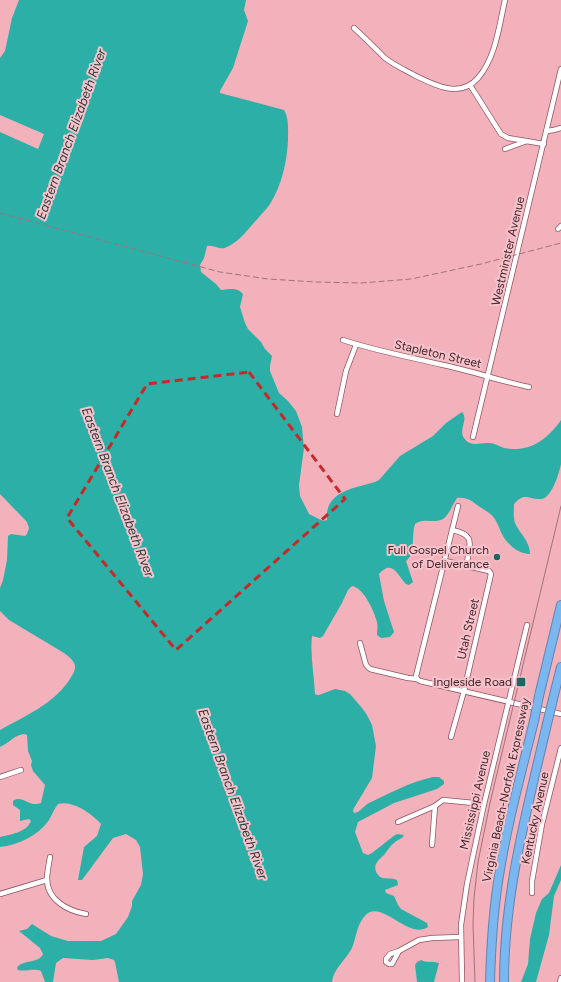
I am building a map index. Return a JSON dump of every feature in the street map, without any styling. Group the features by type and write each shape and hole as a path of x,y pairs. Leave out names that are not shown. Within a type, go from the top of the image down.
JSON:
{"highway":[{"name":"Virginia Beach-Norfolk Expressway","path":"490,982 492,931 498,881 510,820 561,605"},
{"name":"Virginia Beach-Norfolk Expressway","path":"504,982 505,936 512,879 521,834 561,667"}],"street":[{"path":"354,28 386,59 419,78 444,88 458,89 470,85 479,77 491,56 505,0"},
{"name":"Westminster Avenue","path":"474,437 561,69"},
{"path":"470,85 501,134 508,138 544,144"},
{"path":"547,130 561,128"},
{"path":"505,149 527,141"},
{"name":"Stapleton Street","path":"343,340 529,387"},
{"path":"337,414 346,372 356,344"},
{"path":"417,679 416,676 458,506"},
{"path":"452,530 464,534 470,540 471,547 467,563 470,567"},
{"path":"445,560 470,567"},
{"name":"Utah Street","path":"451,737 464,691 491,572 470,567"},
{"name":"Mississippi Avenue","path":"462,982 460,937 467,884 484,804 527,625"},
{"path":"360,643 366,665 370,669 561,714"},
{"name":"Kentucky Avenue","path":"532,893 532,881 542,824 561,748"},
{"path":"0,777 21,770"},
{"path":"398,822 435,806 446,799 484,804"},
{"path":"432,845 435,806"},
{"path":"50,857 47,880 50,891 64,908 86,914"},
{"path":"0,894 47,880"},
{"path":"399,951 420,940 460,937"},
{"path":"560,982 561,978"}],"highlighted area":[{"path":"249,372 345,499 176,650 67,518 147,384"}],"water":[{"name":"Eastern Branch Elizabeth River","path":"19,0 246,0 244,10 248,21 233,68 220,93 284,110 287,117 288,128 285,164 278,189 266,209 244,234 231,245 224,248 207,246 204,258 200,265 201,272 221,290 236,289 243,294 240,307 245,323 248,329 272,356 270,371 279,393 296,411 302,427 304,448 299,485 300,496 309,514 323,521 327,520 327,511 330,503 335,497 350,489 379,480 400,456 433,436 446,423 462,412 464,418 462,435 467,441 473,444 491,443 504,448 513,449 529,447 537,443 550,434 561,420 561,464 554,486 544,498 536,499 524,497 514,504 515,523 527,541 530,554 518,551 508,543 494,518 490,514 466,498 457,498 443,519 436,521 421,521 415,524 411,554 406,561 413,582 409,585 406,584 391,568 384,570 379,574 384,601 394,632 390,637 381,638 377,635 377,622 371,606 361,591 352,586 348,590 323,636 320,638 312,636 315,694 319,695 335,689 345,691 350,694 362,708 372,725 376,746 372,778 354,808 354,813 369,803 416,782 433,777 439,777 444,781 444,784 437,789 394,803 358,822 355,832 363,853 368,855 395,835 398,834 404,836 396,841 379,860 376,864 375,870 381,877 397,880 398,885 385,890 386,893 394,896 401,909 427,923 428,927 420,930 412,928 386,915 378,912 371,912 362,920 352,948 337,969 332,982 119,982 115,962 114,960 108,958 93,960 63,958 56,963 53,982 45,982 41,971 18,970 17,968 23,963 38,959 43,954 40,948 19,931 27,929 32,924 51,936 68,941 101,941 116,934 128,917 132,906 132,901 141,885 143,874 140,847 136,840 126,834 113,838 82,880 78,880 84,847 97,836 101,824 87,812 70,804 58,804 44,826 27,839 0,847 0,837 22,831 31,821 29,819 20,821 20,810 13,805 13,801 19,799 33,804 41,803 45,785 33,771 31,765 32,761 28,751 27,735 24,734 17,736 0,747 0,730 38,709 56,696 70,679 75,667 73,661 64,653 9,620 0,611 0,588 7,560 8,536 11,534 25,536 29,528 27,522 0,494 0,132 38,149 44,134 0,115 0,58 5,51 12,18"},
{"path":"561,865 561,880 554,896 549,935 536,982 521,982 528,964 530,939 536,913 542,899 549,893"},
{"path":"421,960 439,963 434,982 417,982 415,965"}],"tram line":[{"path":"475,982 473,924 478,862 490,803 561,506"}],"railway":[{"path":"0,213 220,272 268,279 316,282 361,283 411,279 481,264 561,243"}],"place":[{"name":"Full Gospel Church of Deliverance","path":"497,557"},
{"name":"Ingleside Road","path":"521,682"}]}
